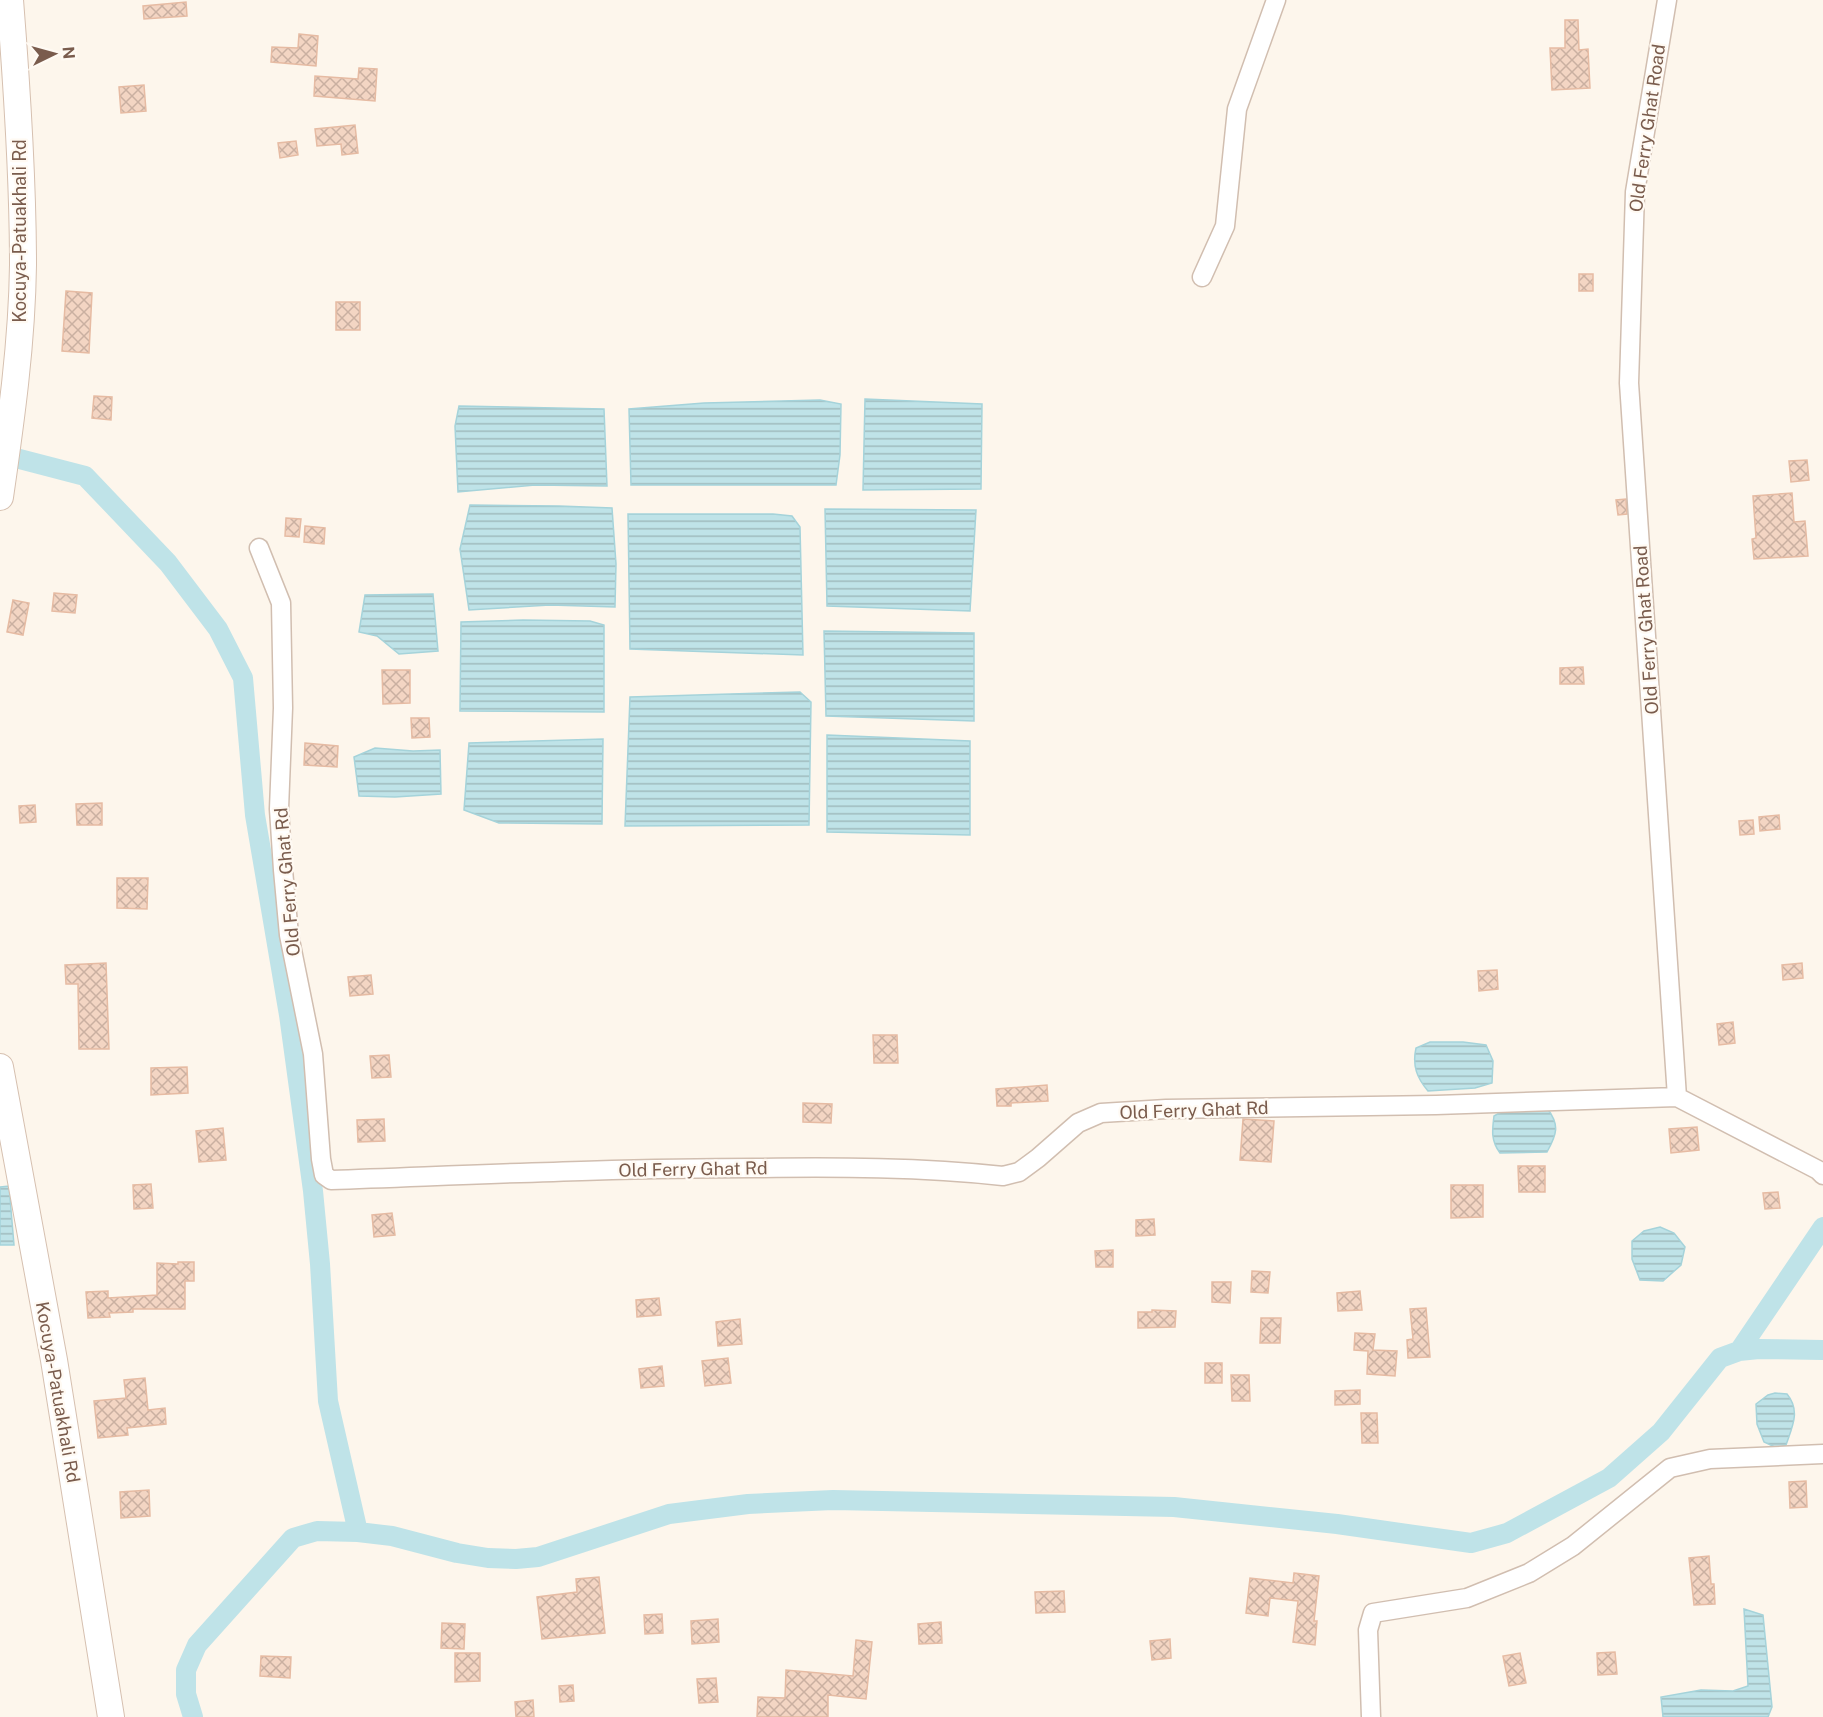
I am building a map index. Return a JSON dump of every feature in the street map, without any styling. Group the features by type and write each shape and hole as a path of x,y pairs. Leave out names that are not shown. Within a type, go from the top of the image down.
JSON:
{"main road":[{"name":"Kocuya-Patuakhali Rd","path":"0,497 16,387 23,267 19,122 10,0"},
{"name":"Kocuya-Patuakhali Rd","path":"0,1067 54,1360 111,1717"}],"street":[{"path":"1202,277 1225,226 1237,109 1276,0"},
{"name":"Old Ferry Ghat Road","path":"1667,0 1635,192 1629,383 1677,1097"},
{"name":"Old Ferry Ghat Rd","path":"259,548 281,603 283,708 279,809 284,881 289,935 313,1054 321,1159 324,1174 331,1180 615,1169 854,1167 1003,1176 1019,1172 1078,1123 1101,1113 1166,1108 1436,1105 1677,1097"},
{"path":"1677,1097 1818,1170 1823,1175"},
{"path":"1371,1717 1368,1630 1373,1613 1467,1598 1529,1573 1573,1546 1670,1468 1710,1459 1823,1454"}],"water":[{"path":"865,399 982,404 981,489 863,490"},
{"path":"820,400 841,404 840,455 836,485 631,485 629,409 704,403"},
{"path":"459,406 604,409 607,486 535,485 458,492 455,426"},
{"path":"470,505 612,508 616,564 615,607 550,605 469,610 460,549"},
{"path":"825,509 976,510 970,611 827,606"},
{"path":"628,514 792,516 800,527 803,655 630,649"},
{"path":"433,594 438,651 399,654 377,636 359,632 365,595"},
{"path":"590,621 604,625 604,712 460,711 461,622"},
{"path":"824,631 974,633 974,721 826,716"},
{"path":"800,692 811,702 809,825 625,826 630,697"},
{"path":"827,735 970,741 970,835 827,832"},
{"path":"603,739 602,824 499,823 464,810 469,743"},
{"path":"375,748 413,751 440,750 441,794 395,797 359,796 354,757"},
{"path":"1430,1042 1486,1045 1493,1061 1492,1083 1475,1088 1428,1091 1418,1076 1415,1060 1416,1048"},
{"path":"1547,1108 1554,1120 1556,1130 1547,1152 1500,1153 1493,1136 1494,1116 1501,1112"},
{"path":"9,1186 14,1245 0,1245 0,1187"},
{"path":"1660,1227 1674,1233 1685,1247 1681,1265 1663,1281 1640,1280 1632,1259 1632,1241 1644,1231"},
{"path":"1775,1393 1787,1394 1794,1407 1793,1425 1786,1445 1777,1448 1764,1442 1757,1424 1756,1404"},
{"path":"1744,1609 1763,1615 1772,1707 1768,1717 1663,1717 1661,1697 1701,1690 1733,1691 1748,1686"}],"building":[{"path":"186,2 187,16 144,19 143,6"},
{"path":"1565,20 1578,20 1579,50 1588,49 1590,88 1552,90 1550,48 1565,48"},
{"path":"299,34 318,36 316,66 271,62 272,47 298,48"},
{"path":"359,68 377,69 375,101 314,96 315,76 358,79"},
{"path":"144,85 146,111 121,113 119,87"},
{"path":"355,125 358,153 342,155 341,144 317,146 315,129"},
{"path":"296,141 298,155 280,158 278,143"},
{"path":"1579,274 1593,274 1593,291 1579,291"},
{"path":"66,291 92,293 89,353 62,351"},
{"path":"336,302 360,302 360,330 336,330"},
{"path":"94,396 112,397 111,420 92,418"},
{"path":"1807,460 1809,480 1791,482 1789,461"},
{"path":"1792,493 1794,522 1805,521 1808,556 1754,559 1752,539 1756,538 1753,496"},
{"path":"1626,499 1627,514 1618,515 1616,500"},
{"path":"286,518 301,519 299,537 285,536"},
{"path":"305,526 325,528 324,544 304,542"},
{"path":"54,593 77,595 75,613 52,611"},
{"path":"13,600 29,603 23,635 7,632"},
{"path":"1583,667 1584,684 1560,684 1560,668"},
{"path":"382,670 410,670 410,703 383,704"},
{"path":"411,718 429,718 430,737 412,738"},
{"path":"305,743 338,746 337,767 304,765"},
{"path":"102,803 102,825 77,825 76,804"},
{"path":"35,805 36,822 20,823 19,806"},
{"path":"1779,815 1780,829 1760,831 1759,817"},
{"path":"1753,820 1754,834 1740,835 1739,821"},
{"path":"117,878 148,878 147,909 117,908"},
{"path":"106,963 109,1049 79,1049 78,984 66,984 65,965"},
{"path":"1802,963 1803,978 1783,980 1782,965"},
{"path":"1497,970 1498,989 1479,991 1478,971"},
{"path":"371,975 373,994 350,996 348,977"},
{"path":"1733,1022 1735,1043 1719,1045 1717,1024"},
{"path":"873,1035 897,1035 898,1063 874,1063"},
{"path":"389,1055 391,1077 372,1078 370,1056"},
{"path":"187,1067 188,1093 151,1095 151,1068"},
{"path":"1047,1085 1048,1101 997,1106 996,1089"},
{"path":"803,1103 832,1104 831,1123 803,1122"},
{"path":"384,1119 385,1141 358,1142 357,1120"},
{"path":"1243,1119 1274,1121 1271,1162 1240,1160"},
{"path":"1697,1127 1699,1150 1671,1153 1669,1129"},
{"path":"223,1128 226,1160 199,1162 196,1131"},
{"path":"1518,1166 1545,1166 1545,1192 1519,1192"},
{"path":"151,1184 153,1208 134,1209 133,1185"},
{"path":"1451,1185 1483,1185 1483,1217 1451,1218"},
{"path":"1778,1192 1780,1208 1765,1209 1763,1193"},
{"path":"392,1213 395,1235 374,1237 372,1215"},
{"path":"1154,1219 1155,1235 1136,1236 1136,1220"},
{"path":"1113,1250 1113,1267 1096,1267 1095,1251"},
{"path":"178,1262 194,1262 194,1281 185,1281 185,1309 133,1309 133,1312 109,1313 110,1317 88,1318 86,1292 108,1291 108,1298 157,1295 157,1263 178,1264"},
{"path":"1252,1271 1270,1272 1268,1293 1251,1292"},
{"path":"1212,1282 1231,1282 1230,1303 1212,1302"},
{"path":"1360,1291 1362,1310 1338,1311 1337,1293"},
{"path":"659,1298 661,1315 637,1317 636,1300"},
{"path":"1426,1308 1430,1357 1408,1358 1407,1340 1413,1339 1410,1309"},
{"path":"1152,1310 1176,1311 1175,1327 1138,1328 1138,1312 1152,1312"},
{"path":"1261,1318 1281,1318 1280,1343 1260,1343"},
{"path":"740,1319 742,1344 718,1346 716,1322"},
{"path":"1355,1333 1375,1334 1373,1350 1397,1351 1395,1376 1367,1374 1368,1351 1354,1350"},
{"path":"728,1358 731,1383 705,1386 702,1361"},
{"path":"1205,1363 1222,1363 1222,1383 1205,1383"},
{"path":"662,1366 664,1386 641,1388 639,1369"},
{"path":"1231,1375 1249,1375 1250,1401 1232,1401"},
{"path":"145,1378 148,1410 165,1408 166,1424 127,1428 128,1435 98,1438 94,1401 126,1398 124,1380"},
{"path":"1360,1390 1360,1404 1335,1405 1335,1391"},
{"path":"1361,1413 1377,1413 1378,1443 1362,1443"},
{"path":"1806,1481 1807,1507 1790,1508 1789,1482"},
{"path":"149,1490 150,1516 121,1518 120,1492"},
{"path":"1709,1556 1715,1604 1694,1605 1689,1558"},
{"path":"1294,1573 1319,1576 1314,1621 1317,1621 1315,1645 1293,1642 1298,1601 1270,1598 1268,1616 1246,1613 1250,1578 1293,1583"},
{"path":"599,1577 605,1633 542,1639 537,1597 577,1592 576,1579"},
{"path":"1064,1591 1065,1612 1036,1613 1035,1592"},
{"path":"662,1614 663,1633 645,1634 644,1615"},
{"path":"718,1619 719,1642 692,1644 691,1621"},
{"path":"941,1622 942,1643 919,1644 918,1624"},
{"path":"442,1623 465,1624 464,1649 441,1648"},
{"path":"1170,1639 1171,1658 1152,1660 1150,1641"},
{"path":"856,1640 872,1642 866,1699 828,1695 828,1717 757,1717 758,1697 785,1698 786,1670 853,1676"},
{"path":"1615,1652 1617,1674 1598,1675 1597,1653"},
{"path":"455,1653 480,1653 480,1681 455,1682"},
{"path":"1520,1653 1526,1683 1509,1686 1503,1656"},
{"path":"261,1656 291,1657 290,1678 260,1676"},
{"path":"716,1678 718,1702 699,1703 697,1679"},
{"path":"573,1685 574,1701 560,1702 559,1686"},
{"path":"533,1700 534,1717 516,1717 515,1702"}],"waterway":[{"path":"0,454 85,476 168,563 218,629 243,678 255,815 289,1015 313,1191 328,1401 358,1532 392,1536 457,1553 488,1558 516,1559 538,1557 669,1514 748,1504 833,1500 1174,1507 1337,1524 1471,1543 1507,1533 1609,1478 1661,1432 1720,1358 1739,1351 1759,1349 1823,1350"},
{"path":"1739,1351 1823,1227"},
{"path":"193,1717 186,1694 186,1670 197,1645 293,1538 317,1531 358,1532"}]}
